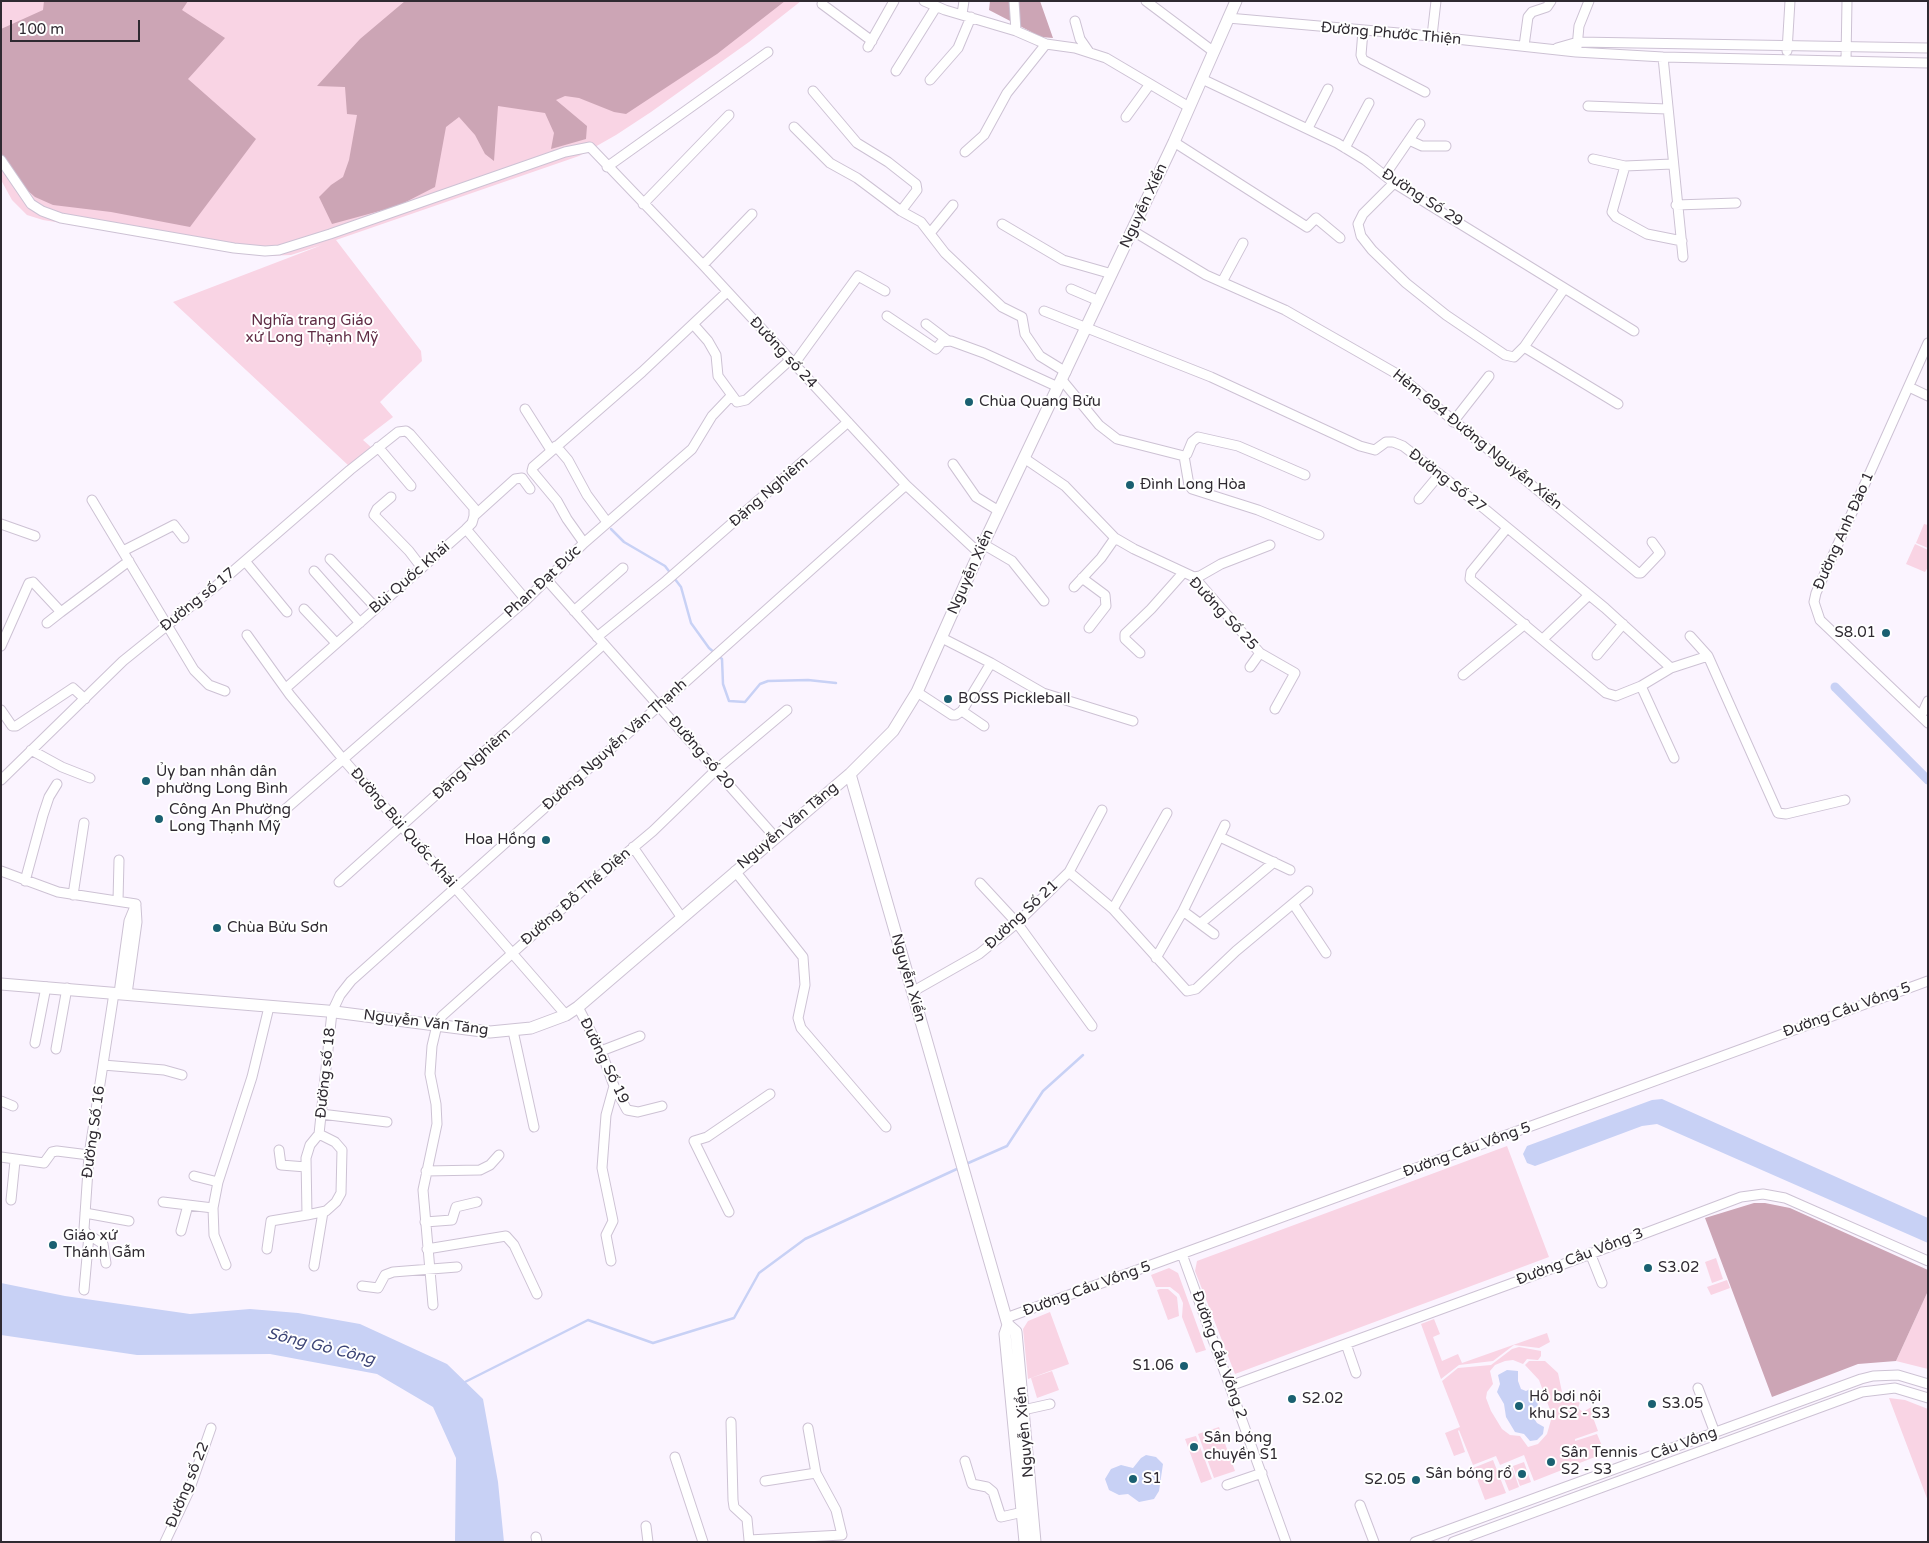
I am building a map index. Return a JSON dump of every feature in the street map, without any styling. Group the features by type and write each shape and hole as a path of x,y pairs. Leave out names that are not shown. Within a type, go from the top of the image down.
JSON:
{"main road":[{"name":"Nguyễn Xiển","path":"1025,1542 1005,1334 1007,1322 850,774 893,731 917,692 981,548 1133,231 1236,1"},
{"name":"Nguyễn Văn Tăng","path":"1,984 67,988 332,1012 490,1032 531,1028 566,1015 578,1007 850,774"},
{"name":"Nguyễn Xiển","path":"1007,1322 1016,1332 1035,1542"}],"street":[{"path":"822,4 870,44 894,1"},
{"path":"924,1 936,7 1016,31 1046,44 1075,48 1106,58 1190,107"},
{"path":"962,14 964,1"},
{"path":"1014,1 1016,31"},
{"path":"1146,1 1214,52"},
{"path":"1432,36 1436,1"},
{"path":"1524,46 1528,18 1532,12 1547,7 1551,1"},
{"path":"1576,52 1579,26 1589,1"},
{"path":"1787,59 1790,1"},
{"path":"1846,60 1847,1"},
{"path":"896,71 936,7"},
{"path":"930,80 958,48 971,17"},
{"name":"Đường Phước Thiện","path":"1228,18 1432,36 1576,52 1663,58 1800,59 1928,63"},
{"path":"1075,21 1080,39 1089,52"},
{"path":"1363,31 1361,55 1363,60 1425,92"},
{"name":"Đường Phước Thiện","path":"1554,49 1578,42 1928,48"},
{"path":"965,152 984,135 1007,93 1046,44"},
{"path":"607,167 768,52"},
{"path":"1663,58 1676,205 1683,257"},
{"name":"Đường Số 29","path":"1202,79 1308,128 1344,148 1385,175 1394,184 1634,331"},
{"path":"1126,117 1150,84"},
{"path":"1308,128 1328,89"},
{"path":"813,90 861,146 888,162 916,184 917,190 901,211"},
{"path":"1344,148 1369,103"},
{"path":"1588,106 1667,108"},
{"path":"643,204 729,115"},
{"path":"1385,175 1420,124"},
{"path":"794,127 830,163 857,178 901,211 914,217 931,232 945,252 1002,307 1022,317 1025,334 1040,356 1107,433 1117,439 1184,456"},
{"path":"1409,140 1422,146 1446,146"},
{"path":"1174,142 1307,227 1316,218 1340,238"},
{"name":"Đường số 24","path":"1,160 31,204 42,211 61,218 234,248 265,251 279,250 330,234 565,152 585,147 592,148 607,167 704,265 906,485 981,548 1012,561 1044,601"},
{"path":"1593,160 1626,166 1672,164"},
{"path":"1626,166 1612,209 1613,214 1647,234 1682,241"},
{"path":"1394,184 1363,214 1358,224 1361,236 1372,250 1406,283 1446,315 1505,355 1514,357 1524,347 1564,289"},
{"path":"1676,205 1736,204"},
{"path":"931,232 953,205"},
{"path":"704,265 752,214"},
{"path":"1002,224 1063,260 1112,274"},
{"name":"Hẻm 694 Đường Nguyễn Xiển","path":"1133,231 1222,282 1285,310 1397,374 1453,422 1569,514 1638,573 1641,573 1660,553 1652,542"},
{"path":"1222,282 1243,243"},
{"path":"693,324 708,341 716,355 718,376 737,402 746,400 792,362 858,276 885,291"},
{"path":"1071,289 1100,301"},
{"path":"584,543 557,501 532,469 727,292"},
{"name":"Đường Số 27","path":"1044,311 1211,377 1360,446 1375,450 1386,442 1393,442 1403,446 1589,595 1671,668"},
{"path":"887,316 936,349 947,340"},
{"path":"926,324 947,340 1062,380"},
{"name":"Đường Anh Đào 1","path":"1924,720 1820,620 1814,602 1816,593 1928,343"},
{"path":"1524,347 1618,404"},
{"path":"1453,422 1489,376"},
{"path":"1909,387 1928,396"},
{"name":"Phan Đạt Đức","path":"265,827 526,600 584,543 692,449 712,416 731,396"},
{"path":"525,409 553,448 568,460 586,496 608,522"},
{"name":"Đặng Nghiêm","path":"597,637 678,571 848,422"},
{"name":"Đường số 17","path":"1,780 123,661 245,561 378,447 403,430 410,434 474,508 474,516"},
{"path":"1184,456 1188,454 1192,442 1198,438 1238,446 1304,475"},
{"path":"378,447 411,486"},
{"path":"1184,456 1189,485 1192,489 1258,510 1319,535"},
{"name":"Đường Số 25","path":"1024,458 1065,486 1115,538 1182,573 1194,577 1260,654 1295,673 1274,709"},
{"path":"953,464 976,497 999,511"},
{"path":"1419,499 1439,475"},
{"name":"Bùi Quốc Khái","path":"286,688 466,529 472,523 474,516 519,477 530,488"},
{"name":"Đường Nguyễn Văn Thạnh","path":"332,1012 340,995 350,981 906,485"},
{"path":"391,497 377,509 374,515 409,551 422,568"},
{"path":"92,500 197,673 209,684 225,691"},
{"path":"1,524 35,536"},
{"path":"123,551 174,525 184,538"},
{"path":"1507,528 1470,572 1470,579 1544,638 1610,695 1616,696 1640,686 1671,668 1708,656"},
{"path":"466,529 526,600"},
{"path":"1074,586 1115,538"},
{"path":"1194,577 1200,576 1221,564 1270,545"},
{"path":"330,559 376,608"},
{"path":"47,623 129,561"},
{"path":"245,561 286,612"},
{"path":"574,611 623,568"},
{"path":"314,571 360,623"},
{"path":"1140,653 1125,639 1125,634 1182,573"},
{"path":"1082,578 1105,596 1106,606 1089,628"},
{"name":"Đường số 20","path":"547,580 775,837"},
{"path":"1,646 31,582 61,612"},
{"path":"1544,638 1589,595"},
{"path":"304,609 336,643"},
{"path":"1463,675 1526,624"},
{"path":"1597,655 1623,624"},
{"name":"Đường Bùi Quốc Khái","path":"247,635 286,688 343,759 566,1015"},
{"path":"1690,636 1708,656 1778,813 1786,814 1846,800"},
{"path":"942,638 991,662 1043,693 1133,721"},
{"name":"Đặng Nghiêm","path":"339,882 604,644"},
{"path":"1250,667 1260,654"},
{"path":"917,692 952,715 956,715 962,711 991,662"},
{"path":"1640,686 1674,758"},
{"path":"1,710 12,726 16,726 73,688 85,699"},
{"path":"1924,720 1928,701"},
{"name":"Đường Đỗ Thế Diện","path":"437,1025 448,1008 633,847 716,769 787,710"},
{"path":"962,711 984,726"},
{"path":"31,750 62,767 90,778"},
{"path":"25,881 43,815 49,798 57,784"},
{"name":"Đường Số 21","path":"912,992 979,954 1017,923 1069,872 1102,810"},
{"path":"1113,909 1167,813"},
{"path":"74,895 84,823"},
{"path":"1156,958 1183,911 1225,825"},
{"path":"1220,837 1290,870"},
{"path":"633,847 682,918"},
{"path":"118,901 119,860"},
{"path":"1201,923 1274,862"},
{"path":"1,871 25,881 74,895 136,904 137,922 120,993"},
{"path":"735,871 803,958 805,985 798,1018 801,1028 886,1127"},
{"path":"1069,872 1113,909 1181,987 1187,991 1196,989 1236,951 1294,905 1308,891"},
{"path":"980,883 1017,923 1092,1026"},
{"path":"1294,905 1326,953"},
{"path":"1183,911 1214,934"},
{"name":"Đường Cầu Vồng 5","path":"1007,1322 1182,1254 1928,981"},
{"path":"35,1043 46,987"},
{"path":"56,1049 67,988"},
{"name":"Đường Số 16","path":"84,1290 89,1235 84,1229 89,1155 104,1065 120,993"},
{"path":"226,1265 214,1235 213,1208 218,1182 252,1077 269,1007"},
{"name":"Đường Số 19","path":"578,1007 601,1051 614,1086 628,1110 638,1112 662,1106"},
{"name":"Đường số 18","path":"307,1215 306,1167 310,1145 319,1134 332,1012"},
{"path":"433,1305 423,1190 438,1124 430,1074 437,1025"},
{"path":"512,1031 534,1127"},
{"path":"601,1051 640,1036"},
{"path":"104,1065 164,1070 182,1075"},
{"path":"611,1261 606,1235 613,1221 602,1160 606,1115 614,1086"},
{"path":"729,1212 694,1141 707,1138 770,1094"},
{"path":"1,1102 13,1106"},
{"path":"320,1114 387,1122"},
{"name":"Đường số 18","path":"319,1134 335,1142 342,1150 341,1193 336,1202 323,1212"},
{"path":"279,1150 281,1165 306,1167"},
{"path":"1,1157 44,1163 52,1152 57,1151 89,1155"},
{"path":"426,1171 480,1170 490,1165 499,1156"},
{"path":"11,1200 15,1160"},
{"path":"194,1176 218,1182"},
{"name":"Đường Cầu Vồng 3","path":"1230,1386 1532,1276 1741,1197 1763,1194 1794,1201 1928,1261"},
{"path":"163,1202 213,1208"},
{"path":"425,1222 452,1220 456,1206 477,1202"},
{"path":"181,1231 188,1205"},
{"path":"267,1249 271,1221 323,1212 314,1266"},
{"path":"85,1213 129,1220"},
{"path":"89,1235 103,1244 106,1262"},
{"path":"428,1249 506,1236 514,1245 537,1294"},
{"path":"1590,1253 1602,1283"},
{"name":"Đường Cầu Vồng 2","path":"1182,1254 1286,1542"},
{"path":"362,1286 374,1290 378,1288 385,1276 392,1272 457,1267"},
{"path":"1346,1344 1356,1373"},
{"name":"Cầu Vồng","path":"1415,1542 1872,1376 1898,1375 1928,1384"},
{"path":"1698,1388 1715,1433"},
{"name":"Cầu Vồng","path":"1453,1542 1862,1392 1895,1388 1928,1398"},
{"path":"1023,1410 1050,1404"},
{"path":"731,1422 734,1507 747,1519 749,1541 843,1539 836,1510 816,1473 808,1428"},
{"name":"Đường số 22","path":"165,1542 189,1491 211,1428"},
{"path":"675,1457 704,1542"},
{"path":"966,1461 972,1484 987,1487 993,1492 1001,1517 1023,1512"},
{"path":"765,1481 816,1473"},
{"path":"1227,1485 1262,1474"},
{"path":"1360,1504 1374,1542"},
{"path":"646,1526 648,1542"}],"green space":[{"name":"Nghĩa trang Giáo xứ Long Thạnh Mỹ","path":"1,1 801,1 749,42 651,112 579,156 336,240 421,351 422,361 380,402 393,417 363,440 372,448 349,466 173,302 322,245 291,255 265,256 43,220 27,215 12,200 1,180"},
{"path":"1924,524 1928,525 1928,548 1916,543"},
{"path":"1915,544 1928,550 1928,567 1925,572 1906,564"},
{"path":"1507,1146 1549,1257 1235,1374 1195,1271 1197,1261"},
{"path":"1716,1258 1723,1279 1712,1283 1705,1262"},
{"path":"1169,1268 1178,1273 1206,1350 1196,1353 1182,1317 1183,1303 1179,1294 1170,1287 1156,1287 1151,1275"},
{"path":"1727,1280 1730,1288 1711,1295 1707,1287"},
{"path":"1168,1289 1177,1297 1179,1316 1168,1320 1157,1290"},
{"path":"1928,1291 1928,1369 1896,1361"},
{"path":"1050,1312 1069,1364 1028,1379 1023,1329 1028,1321"},
{"path":"1434,1319 1440,1334 1433,1337 1442,1361 1458,1354 1462,1363 1547,1333 1550,1342 1539,1348 1514,1345 1493,1361 1459,1365 1441,1379 1421,1324"},
{"path":"1519,1347 1541,1351 1541,1356 1538,1360 1527,1359 1523,1364 1513,1360 1505,1361 1495,1365 1490,1371 1493,1384 1487,1392 1486,1398 1491,1411 1502,1429 1510,1435 1520,1436 1528,1447 1538,1444 1547,1434 1551,1420 1549,1407 1539,1380 1525,1365 1529,1361 1545,1361 1558,1373 1562,1392 1566,1399 1573,1403 1580,1402 1578,1408 1583,1412 1593,1406 1591,1412 1598,1431 1575,1439 1575,1441 1597,1434 1605,1453 1534,1481 1524,1455 1500,1465 1496,1456 1473,1465 1459,1430 1465,1452 1454,1456 1445,1433 1460,1427 1442,1381 1458,1368 1491,1365 1512,1349"},
{"path":"1052,1371 1059,1390 1037,1398 1031,1378"},
{"path":"1889,1398 1905,1400 1928,1409 1928,1501"},
{"path":"1219,1427 1235,1471 1214,1478 1198,1434"},
{"path":"1196,1436 1212,1479 1201,1483 1185,1439"},
{"path":"1493,1460 1506,1493 1485,1500 1473,1468"},
{"name":"Sân bóng rổ","path":"1524,1462 1531,1482 1520,1486 1513,1466"},
{"path":"1512,1467 1519,1487 1509,1491 1501,1471"}],"shaded area":[{"path":"44,1 188,1 182,10 225,38 188,79 256,139 190,227 111,212 53,205 35,197 1,167 1,29 43,10"},
{"path":"405,1 785,1 717,54 626,114 614,112 579,98 565,96 556,100 587,126 586,139 551,149 554,133 545,113 498,106 494,161 485,154 475,135 459,117 446,127 435,187 398,206 332,224 319,197 331,185 343,177 349,160 357,115 347,114 345,87 317,86 360,39"},
{"path":"990,1 1040,1 1053,38 1041,37 989,10"},
{"path":"1754,1203 1765,1203 1790,1208 1928,1270 1928,1291 1896,1361 1858,1364 1772,1397 1705,1218"}],"water":[{"path":"1662,1099 1928,1218 1928,1243 1657,1124 1642,1126 1535,1166 1527,1163 1523,1154 1527,1146 1652,1100"},
{"name":"Sông Gò Công","path":"1,1283 65,1296 190,1314 250,1309 298,1313 360,1324 447,1364 483,1399 498,1482 504,1542 455,1542 456,1458 433,1407 377,1374 270,1354 137,1355 1,1335"},
{"path":"1507,1370 1518,1371 1518,1381 1521,1389 1526,1391 1530,1389 1536,1396 1538,1406 1532,1409 1531,1414 1537,1423 1544,1427 1543,1434 1537,1440 1530,1441 1524,1434 1515,1432 1506,1417 1504,1404 1497,1392 1500,1384 1498,1375"},
{"name":"S1","path":"1146,1455 1156,1457 1163,1464 1159,1491 1154,1499 1139,1502 1128,1494 1119,1495 1109,1490 1105,1479 1111,1469 1121,1465 1133,1468"}],"waterway":[{"path":"611,529 624,542 665,566 681,587 691,623 709,648 722,659 723,684 729,701 745,702 760,684 768,681 808,680 836,683"},
{"path":"1835,687 1928,780"},
{"path":"966,1164 1007,1146 1043,1091 1083,1055"},
{"path":"463,1383 588,1320 653,1343 734,1318 759,1273 805,1239 959,1168"}],"place":[{"name":"Chùa Quang Bửu","path":"969,402"},
{"name":"Đình Long Hòa","path":"1130,485"},
{"name":"S8.01","path":"1886,633"},
{"name":"BOSS Pickleball","path":"948,699"},
{"name":"Ủy ban nhân dân phường Long Bình","path":"146,781"},
{"name":"Công An Phường Long Thạnh Mỹ","path":"159,819"},
{"name":"Hoa Hồng","path":"546,840"},
{"name":"Chùa Bửu Sơn","path":"217,928"},
{"name":"Giáo xứ Thánh Gẫm","path":"53,1245"},
{"name":"S3.02","path":"1648,1268"},
{"name":"S1.06","path":"1184,1366"},
{"name":"S2.02","path":"1292,1399"},
{"name":"S3.05","path":"1652,1404"},
{"name":"Hồ bơi nội khu S2 - S3","path":"1519,1406"},
{"name":"Sân bóng chuyền S1","path":"1194,1447"},
{"name":"Sân Tennis S2 - S3","path":"1551,1462"},
{"name":"Sân bóng rổ","path":"1522,1474"},
{"name":"S1","path":"1133,1479"},
{"name":"S2.05","path":"1416,1480"}]}
